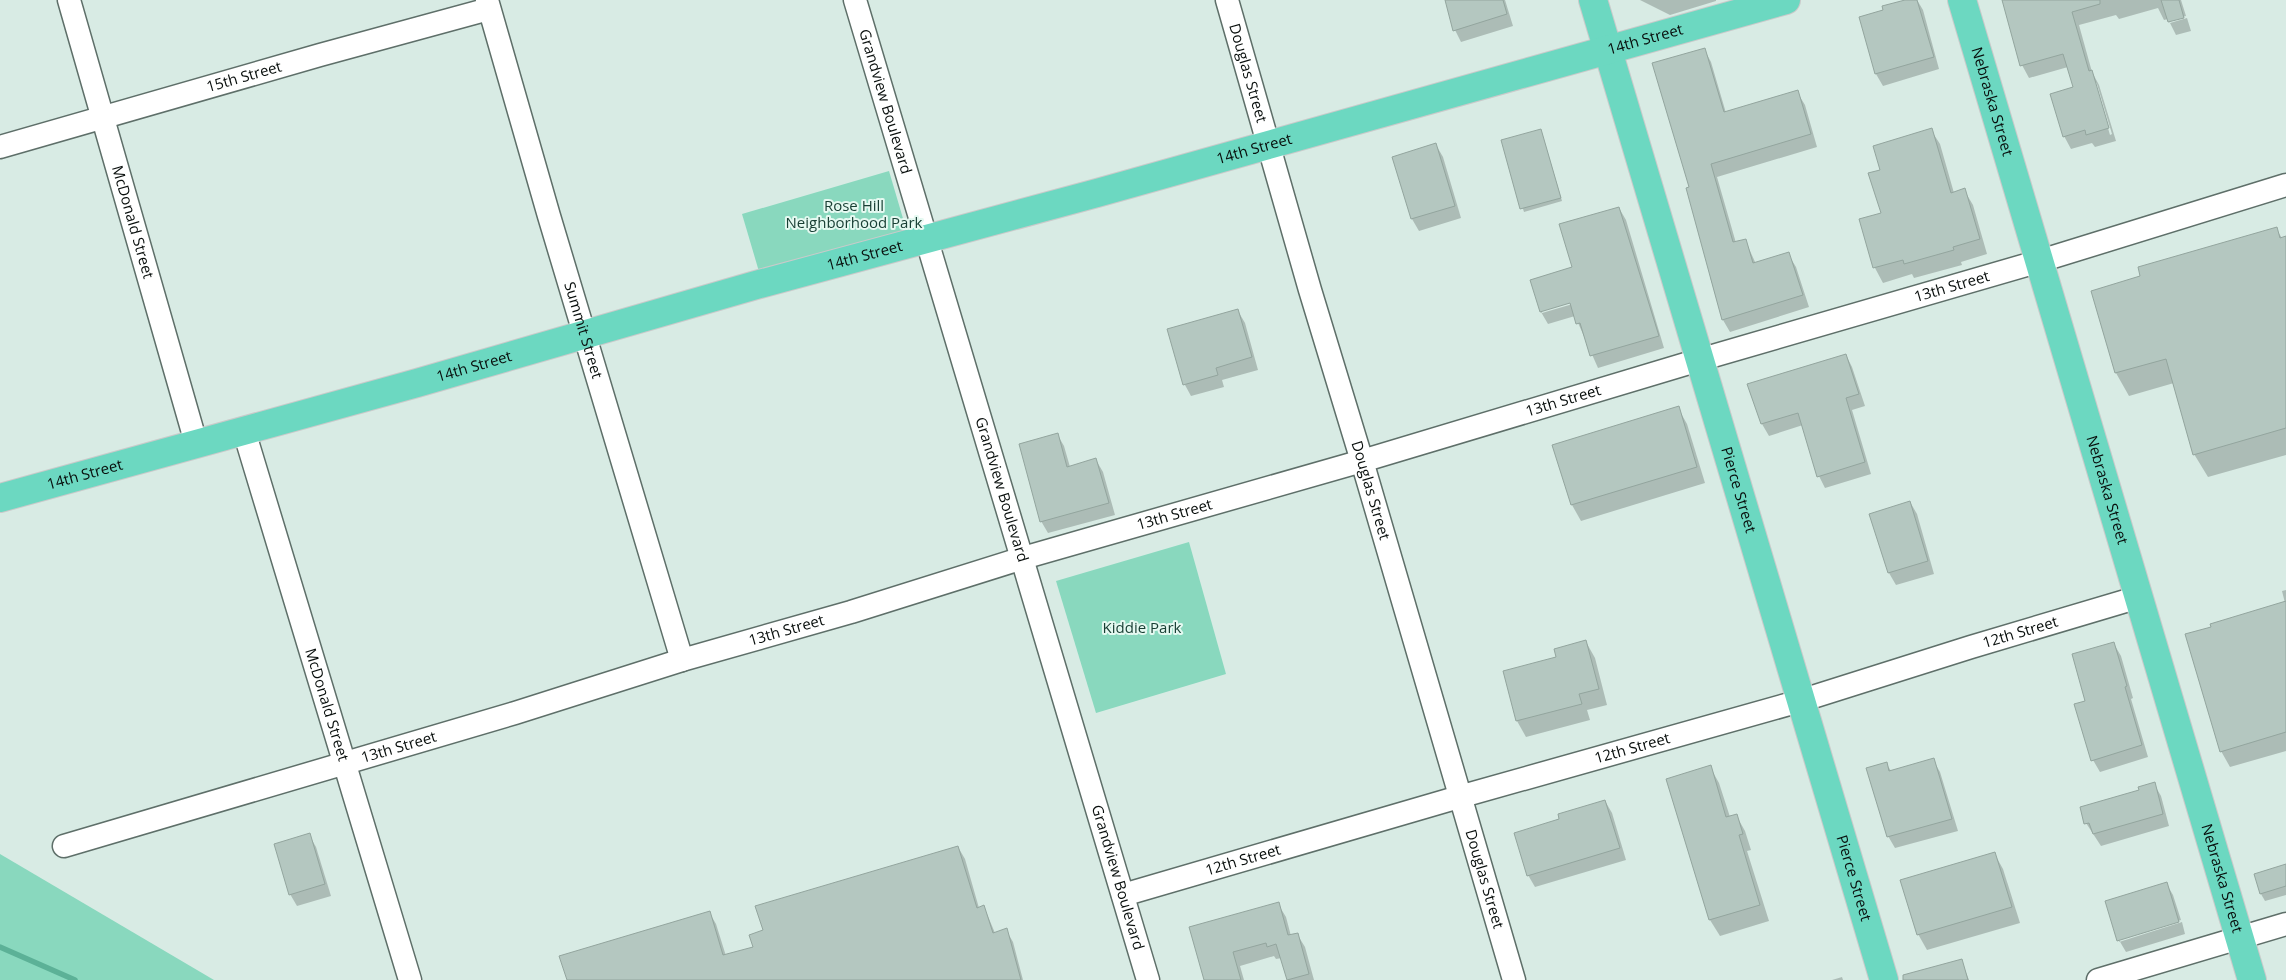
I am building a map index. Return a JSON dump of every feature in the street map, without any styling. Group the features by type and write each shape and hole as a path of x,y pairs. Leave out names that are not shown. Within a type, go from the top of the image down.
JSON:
{"main road":[{"name":"Pierce Street","path":"1592,0 1884,980"},
{"name":"14th Street","path":"0,498 244,431 925,238 1270,145 1786,0"},
{"name":"Nebraska Street","path":"1962,0 1987,91 2040,261 2252,980"}],"street":[{"name":"McDonald Street","path":"69,0 196,444"},
{"name":"Grandview Boulevard","path":"855,0 971,393 1024,558 1148,980"},
{"name":"Douglas Street","path":"1227,0 1270,145 1308,284 1362,461 1514,980"},
{"name":"15th Street","path":"0,147 488,4"},
{"name":"Summit Street","path":"488,4 584,334 682,660"},
{"name":"13th Street","path":"64,846 344,765 682,660 851,612 1024,558 1362,461 1699,360 2040,261 2286,185"},
{"name":"McDonald Street","path":"244,431 410,980"},
{"name":"12th Street","path":"1123,895 1459,797 1800,701 1970,647 2139,598"},
{"path":"2098,980 2286,924"}],"green space":[{"name":"Rose Hill Neighborhood Park","path":"889,171 907,232 760,275 742,214"},
{"name":"Kiddie Park","path":"1189,542 1226,674 1096,713 1056,581"},
{"path":"0,854 214,980 0,980"}],"building":[{"path":"1445,0 1503,0 1507,14 1453,31"},
{"path":"1905,0 1917,0 1934,57 1875,74 1859,17 1883,10 1882,6"},
{"path":"2002,0 2100,0 2100,4 2072,12 2089,71 2092,70 2109,128 2086,135 2085,130 2063,137 2050,94 2073,87 2063,54 2020,66"},
{"path":"2161,0 2179,0 2184,18 2168,22"},
{"path":"1705,48 1724,112 1798,90 1811,134 1711,164 1733,242 1746,239 1753,263 1789,252 1803,295 1722,320 1686,188 1689,187 1652,63"},
{"path":"1932,128 1951,193 1965,188 1980,239 1953,247 1954,250 1904,264 1903,260 1873,268 1859,219 1881,213 1868,173 1880,170 1873,146"},
{"path":"1541,129 1561,198 1520,209 1501,140"},
{"path":"1436,143 1455,206 1411,219 1392,157"},
{"path":"1619,207 1659,336 1590,356 1580,323 1576,324 1570,303 1540,312 1530,280 1572,267 1559,224"},
{"path":"2277,227 2280,238 2286,236 2286,428 2193,455 2166,359 2115,373 2091,291 2140,276 2138,267"},
{"path":"1238,309 1252,357 1216,368 1218,375 1183,385 1167,329"},
{"path":"1846,354 1859,394 1846,398 1865,462 1817,477 1798,413 1761,424 1747,384"},
{"path":"1679,406 1697,467 1571,505 1552,445"},
{"path":"1058,433 1067,467 1096,458 1109,503 1040,522 1019,444"},
{"path":"1910,501 1928,561 1888,573 1869,514"},
{"path":"2286,601 2286,732 2220,752 2185,634 2211,627 2210,624"},
{"path":"1586,640 1599,689 1579,694 1582,704 1516,721 1503,671 1556,657 1554,649"},
{"path":"2114,642 2142,745 2091,761 2074,704 2085,701 2072,654"},
{"path":"1934,758 1952,819 1887,837 1866,768 1887,762 1889,771"},
{"path":"1711,765 1726,817 1737,814 1743,834 1739,835 1760,905 1709,920 1666,779"},
{"path":"2155,782 2163,814 2093,834 2089,823 2084,824 2080,807 2139,790 2138,787"},
{"path":"1605,800 1620,848 1527,876 1514,833 1559,819 1558,814"},
{"path":"310,833 325,884 289,895 274,844"},
{"path":"958,846 977,908 984,905 993,933 1007,928 1021,980 567,980 559,956 710,911 723,955 753,947 749,935 763,930 755,906"},
{"path":"1995,852 2012,907 1917,935 1900,880"},
{"path":"2286,864 2286,886 2260,894 2254,874"},
{"path":"2167,882 2179,922 2117,941 2105,901"},
{"path":"1279,902 1288,935 1298,933 1309,974 1287,980 1276,944 1267,947 1266,943 1233,952 1241,980 1204,980 1189,927"},
{"path":"1962,959 1968,980 1903,980 1903,975"}],"waterway":[{"path":"0,947 75,980"}]}
